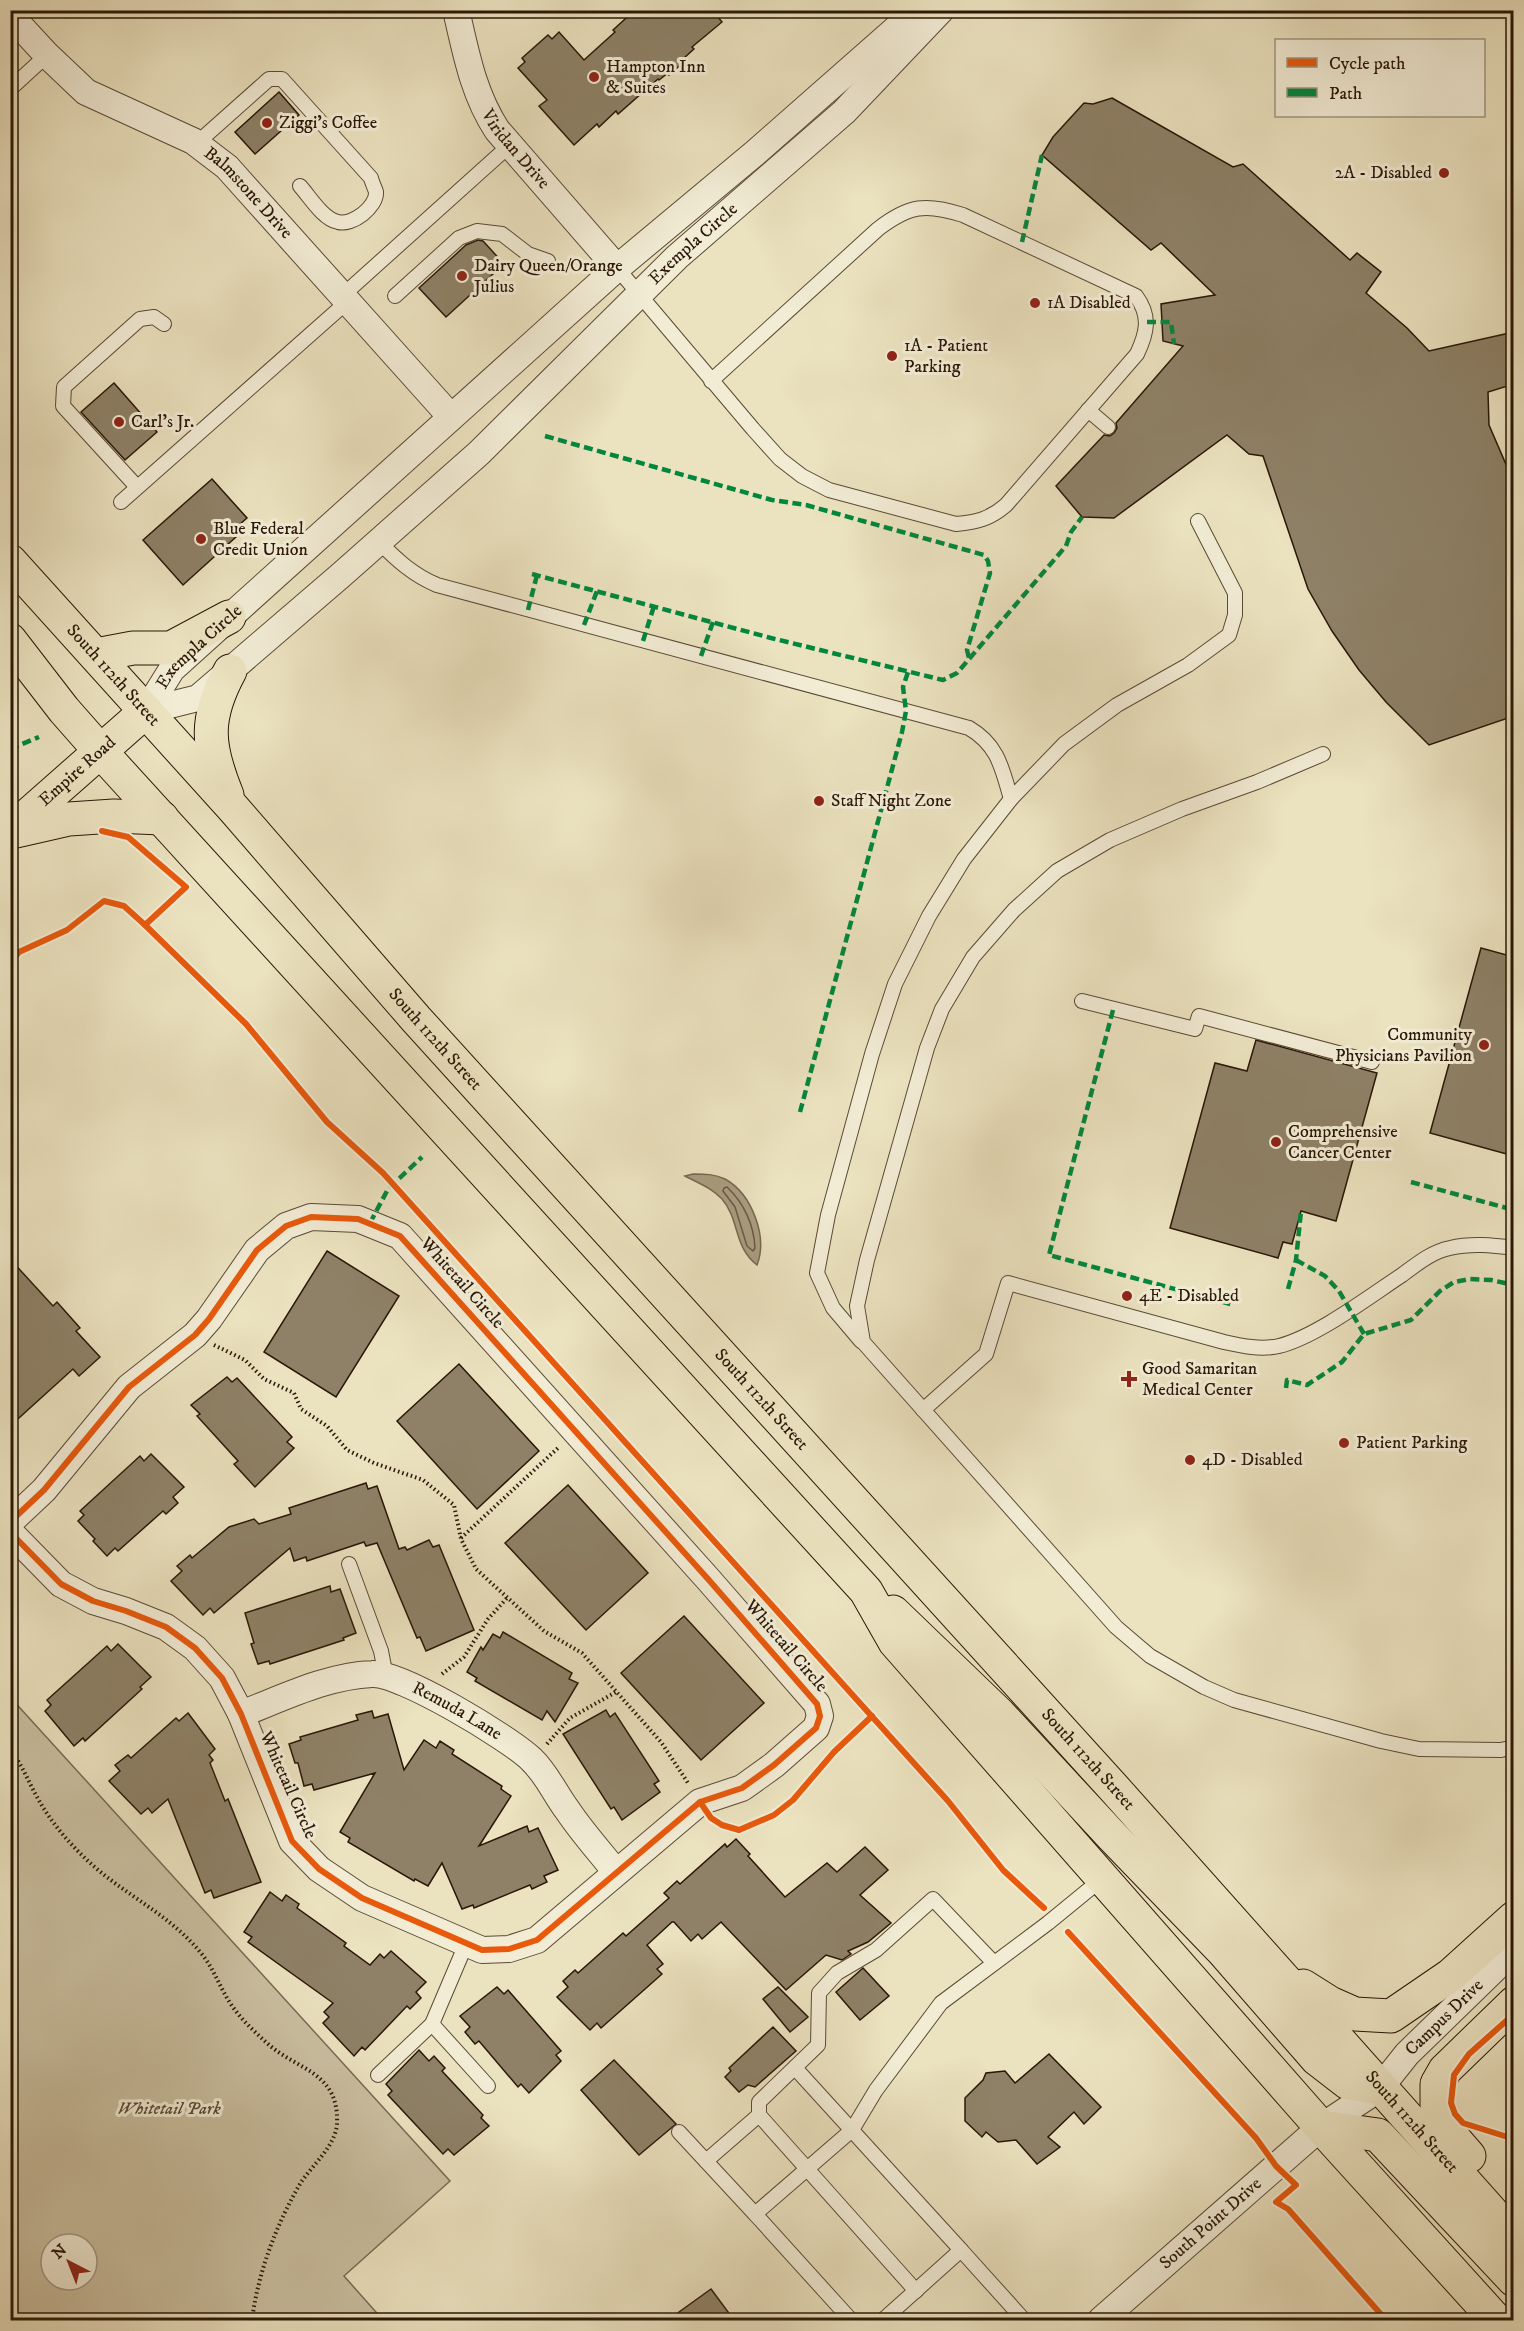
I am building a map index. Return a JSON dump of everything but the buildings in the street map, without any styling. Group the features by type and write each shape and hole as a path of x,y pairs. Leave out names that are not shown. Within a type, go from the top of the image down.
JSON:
{"main road":[{"name":"South 112th Street","path":"10,561 233,808 416,1019 1112,1786 1514,2237"},
{"path":"96,655 133,648 171,648 230,617"},
{"path":"10,640 64,710 101,752 866,1591 906,1622 999,1714 1222,1950 1317,2059 1348,2083 1380,2088"},
{"path":"230,671 214,706 209,735 220,776 233,808"},
{"name":"Empire Road","path":"10,832 146,711"},
{"path":"10,832 69,819 114,816 162,818"},
{"path":"866,1591 895,1642 1321,2127 1496,2320"},
{"path":"1272,1966 1345,2011 1366,2016 1391,2016 1450,1975 1514,1918"},
{"path":"1514,2003 1445,2070 1437,2084 1437,2106 1443,2126 1514,2207"},
{"path":"1321,2127 1378,2135 1514,2280"}],"street":[{"name":"Viridan Drive","path":"456,10 474,87 486,114 510,145 617,268"},
{"name":"Exempla Circle","path":"146,711 172,669 617,268 755,153 897,28 931,10"},
{"name":"Exempla Circle","path":"146,711 198,699 379,542 479,453 676,257 844,112 941,10"},
{"name":"Balmstone Drive","path":"10,15 47,56 86,92 196,144 227,167 451,417"},
{"name":"Whitetail Circle","path":"10,1522 44,1490 129,1388 195,1335 257,1251 285,1226 311,1217 358,1219 400,1236 817,1704 820,1716 816,1728 774,1766 742,1788 700,1802 537,1940 509,1949 482,1950 362,1898 319,1869 292,1840 241,1714 222,1678 195,1648 166,1627 93,1601 61,1584 10,1532"},
{"name":"Remuda Lane","path":"241,1714 326,1682 374,1673 414,1686 511,1743 532,1760 549,1781 567,1811 616,1872"},
{"name":"Campus Drive","path":"1380,2088 1407,2054 1514,1950"},
{"name":"South Point Drive","path":"1101,2320 1321,2127 1380,2088"}],"lane":[{"path":"10,89 47,56"},
{"path":"196,144 269,79 282,79 371,178 376,193 373,204 354,221 339,223 326,215 300,186"},
{"path":"121,501 510,145"},
{"path":"617,268 711,381 780,459 802,476 829,490 956,524 977,522 993,517 1006,505 1137,354 1145,336 1147,322 1143,306 1136,296 985,225 943,208 918,208 897,214 878,229 711,381"},
{"path":"395,296 459,238 477,231 502,234 528,254 548,261"},
{"path":"137,487 63,406 64,387 140,319 154,317 164,324"},
{"path":"1088,410 1108,427"},
{"path":"1198,521 1235,593 1235,615 1229,635 1188,665 1117,705 1064,744 1011,799 964,860 929,916 895,984 872,1054 828,1215 817,1273 833,1308 1116,1627 1150,1656 1204,1687 1234,1700 1381,1741 1419,1749 1501,1750 1514,1747"},
{"path":"379,542 419,578 437,585 969,728 983,736 995,750 1011,799"},
{"path":"863,1342 856,1306 921,1070 942,1009 973,957 1014,910 1058,871 1110,840 1182,808 1257,782 1323,754"},
{"path":"1082,1001 1195,1029 1199,1016 1372,1062"},
{"path":"923,1410 986,1354 1008,1283 1224,1342 1254,1348 1279,1346 1335,1319 1427,1256 1448,1248 1484,1244 1514,1248"},
{"path":"349,1564 381,1651 386,1677"},
{"path":"755,2214 851,2131 876,2090 941,2003 1048,1923 1103,1878"},
{"path":"916,2291 759,2115 759,2102 796,2069 818,2044 819,1993 837,1973 876,1950 933,1899 994,1963"},
{"path":"378,2075 432,2024 466,1944"},
{"path":"432,2024 488,2086"},
{"path":"796,2069 1024,2320"},
{"path":"706,2161 759,2115"},
{"path":"679,2132 851,2320"},
{"path":"883,2320 962,2250"}],"path":[{"path":"195,1335 245,1360 264,1379 294,1393 302,1408 327,1426 347,1450 374,1463 423,1480 454,1505 460,1539 476,1569 544,1631 582,1653 661,1742 700,1802"},
{"path":"460,1539 512,1493 575,1431"},
{"path":"425,1693 437,1677 464,1657 488,1618 507,1598"},
{"path":"532,1760 570,1718 616,1692"},
{"path":"10,1750 38,1799 74,1847 105,1877 165,1917 184,1934 201,1952 234,2009 245,2022 285,2058 307,2067 317,2075 327,2086 334,2100 337,2127 332,2139 300,2184 276,2235 262,2270 252,2320"}],"green space":[{"name":"Whitetail Park","path":"10,1697 450,2181 344,2276 383,2320 11,2320"}],"water":[{"path":"693,1174 721,1177 735,1186 743,1195 750,1205 759,1229 760,1254 757,1265 744,1250 728,1207 714,1192 685,1176"}],"marked path":[{"path":"1022,242 1042,155"},
{"path":"1147,322 1171,322 1174,344"},
{"path":"545,436 772,500 806,505 984,555 988,561 990,573 967,650 969,658"},
{"path":"532,574 771,638 943,680 957,673 1066,546 1071,532 1082,517"},
{"path":"528,610 537,575"},
{"path":"584,625 597,591"},
{"path":"643,641 654,606"},
{"path":"701,656 713,622"},
{"path":"800,1112 902,732 906,711 903,687 908,672"},
{"path":"10,749 39,737"},
{"path":"1113,1010 1049,1255 1234,1305"},
{"path":"370,1223 388,1189 422,1157"},
{"path":"1411,1182 1514,1210"},
{"path":"1288,1289 1296,1260 1301,1211"},
{"path":"1296,1260 1325,1276 1339,1291 1364,1334"},
{"path":"1286,1388 1287,1380 1307,1385 1342,1362 1364,1334 1411,1320 1440,1291 1454,1282 1470,1279 1491,1280 1514,1285"}],"cycle path":[{"path":"102,831 128,837 186,887 145,925"},
{"path":"10,964 19,952 67,930 104,901 124,906 145,925 246,1024 327,1122 383,1173 948,1801 1003,1870 1044,1908"},
{"path":"10,1522 44,1490 129,1387 195,1335 209,1319 257,1250 286,1226 311,1217 358,1219 400,1236 708,1579 817,1704 820,1716 816,1728 774,1765 742,1788 700,1802 537,1940 509,1949 482,1950 362,1898 319,1869 292,1841 241,1714 222,1678 195,1648 166,1627 93,1601 61,1584 10,1532"},
{"path":"700,1802 711,1818 722,1825 739,1830 774,1815 793,1800 834,1752 872,1716"},
{"path":"1068,1932 1256,2138 1276,2166 1296,2185 1276,2202 1288,2209 1386,2320"},
{"path":"1514,2014 1469,2054 1454,2075 1451,2103 1455,2114 1463,2123 1514,2139"}],"place":[{"name":"Hampton Inn & Suites","path":"594,77"},
{"name":"Ziggi's Coffee","path":"267,123"},
{"name":"2A - Disabled","path":"1444,173"},
{"name":"Dairy Queen/Orange Julius","path":"462,276"},
{"name":"1A Disabled","path":"1035,303"},
{"name":"1A - Patient Parking","path":"892,356"},
{"name":"Carl's Jr.","path":"119,422"},
{"name":"Blue Federal Credit Union","path":"201,539"},
{"name":"Staff Night Zone","path":"819,801"},
{"name":"Community Physicians Pavilion","path":"1484,1045"},
{"name":"Comprehensive Cancer Center","path":"1276,1142"},
{"name":"4E - Disabled","path":"1127,1296"},
{"name":"Good Samaritan Medical Center","path":"1129,1379"},
{"name":"Patient Parking","path":"1344,1443"},
{"name":"4D - Disabled","path":"1190,1460"}]}
